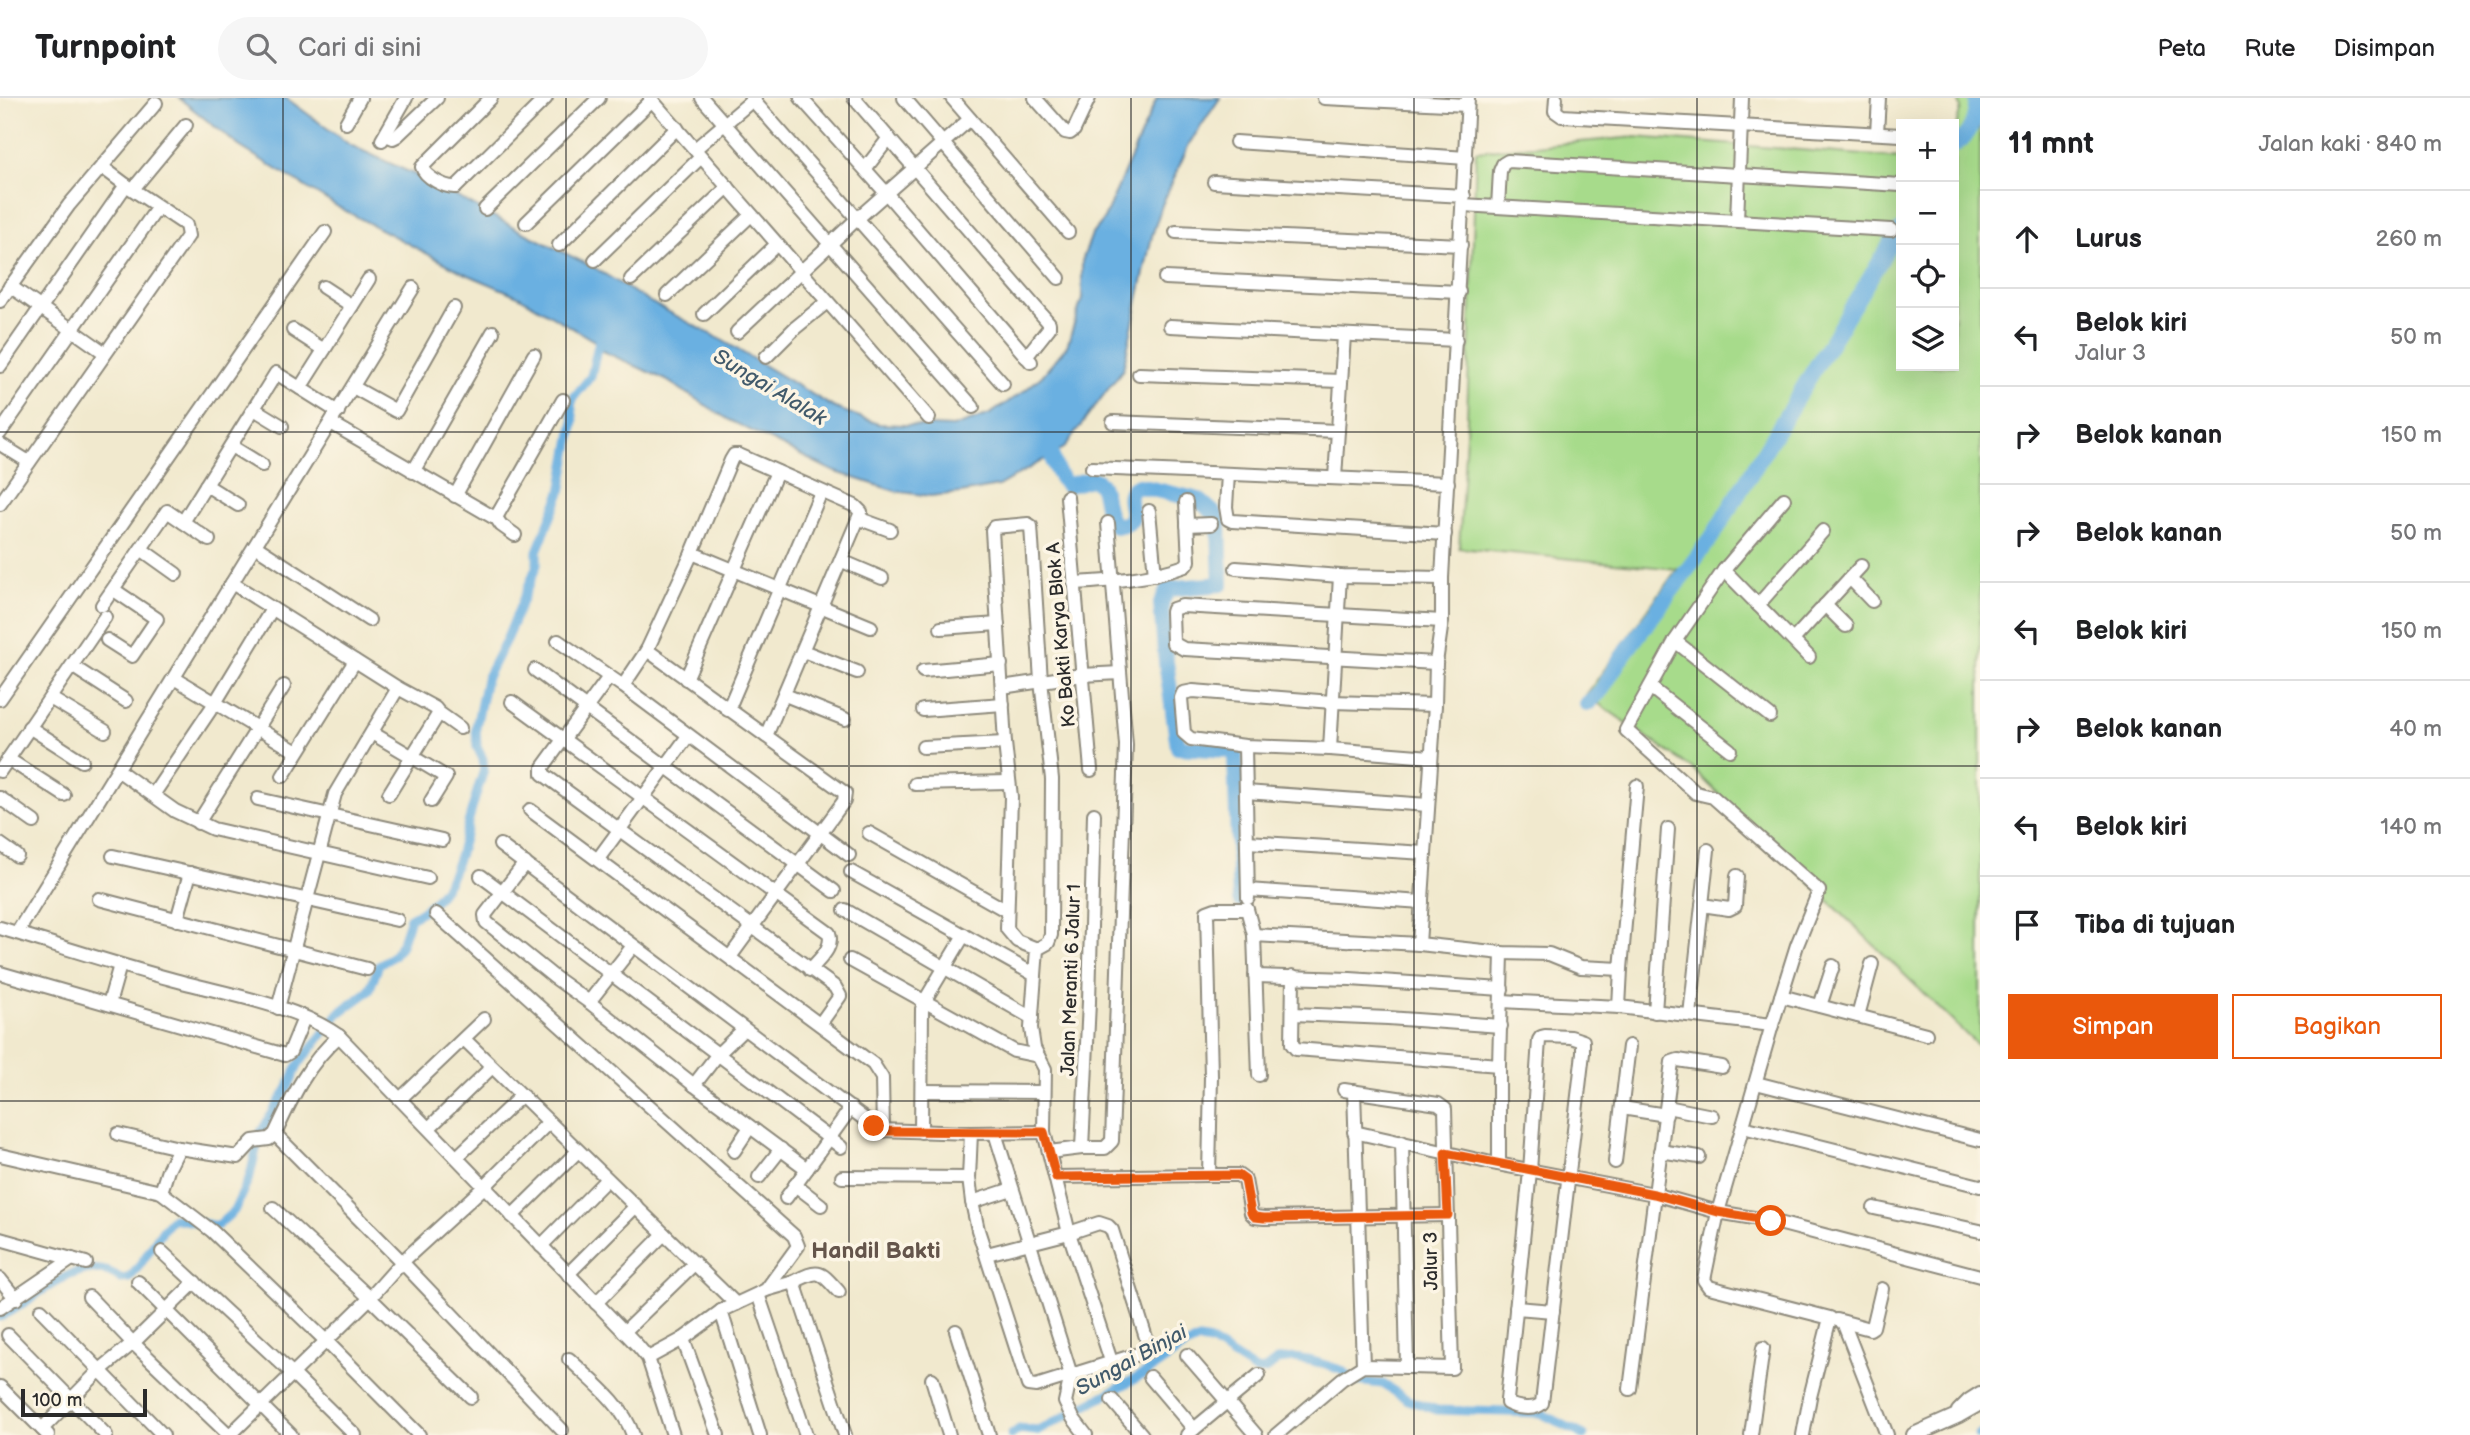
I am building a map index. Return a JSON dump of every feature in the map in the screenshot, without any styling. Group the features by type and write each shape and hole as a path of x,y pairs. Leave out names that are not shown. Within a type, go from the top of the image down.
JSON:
{"main road":[{"path":"1914,1435 1980,1403"}],"street":[{"path":"346,123 360,98"},
{"path":"406,98 384,138 397,136 437,98"},
{"path":"491,98 422,167 424,173 454,188 546,98"},
{"path":"485,209 599,98"},
{"path":"702,98 973,407"},
{"path":"801,98 866,169 1029,359 1050,324 854,98"},
{"path":"904,98 1059,278"},
{"path":"952,98 1068,232"},
{"path":"1035,98 1065,131 1070,133 1089,98"},
{"path":"1324,98 1468,102 1442,578 1442,621 1436,663 1419,944"},
{"path":"1556,98 1555,111 1562,116 1896,135"},
{"path":"1737,220 1742,98"},
{"path":"1877,133 1879,98"},
{"path":"526,223 651,99 929,418"},
{"path":"595,260 725,124 753,99 1003,384"},
{"path":"0,300 55,223 156,103"},
{"path":"737,332 858,218 970,119"},
{"path":"0,366 129,187 186,125"},
{"path":"559,245 677,128"},
{"path":"866,169 889,138"},
{"path":"1236,142 1466,158"},
{"path":"1498,207 1501,167 1508,161 1896,185"},
{"path":"0,504 189,233 186,225 102,167"},
{"path":"1214,182 1464,200 1498,207 1891,230"},
{"path":"631,279 728,187"},
{"path":"0,433 158,207"},
{"path":"667,295 751,215"},
{"path":"0,699 325,232"},
{"path":"1176,232 1461,245"},
{"path":"704,314 777,244"},
{"path":"1165,278 1459,292"},
{"path":"300,388 369,279"},
{"path":"10,286 105,354"},
{"path":"323,287 352,306"},
{"path":"18,933 413,288"},
{"path":"766,357 795,328 827,302"},
{"path":"353,387 396,411 454,307"},
{"path":"1170,326 1456,340"},
{"path":"293,330 324,350"},
{"path":"413,472 493,332"},
{"path":"1335,478 1344,335"},
{"path":"455,496 534,355"},
{"path":"183,522 276,373 413,472 489,516 495,516"},
{"path":"1139,374 1341,381"},
{"path":"495,516 563,400"},
{"path":"254,408 282,426"},
{"path":"1113,422 1338,431"},
{"path":"0,444 29,462"},
{"path":"231,446 262,465"},
{"path":"623,686 647,650 733,456 739,455 855,506 861,512 766,736"},
{"path":"1092,468 1448,483"},
{"path":"686,680 777,472"},
{"path":"1228,474 1226,507 1228,519 1232,522 1445,534"},
{"path":"206,485 238,505"},
{"path":"728,710 821,492"},
{"name":"Ko Bakti Karya Blok A","path":"1067,497 1091,770"},
{"path":"1784,499 1724,570 1675,641 1626,730 1696,793 1713,797 1819,891 1797,944 1718,1212 1705,1268 1706,1285 1836,1320 1873,1327 1882,1289"},
{"path":"1074,583 1155,575 1188,564 1186,502"},
{"path":"0,771 72,666 114,590 167,511 209,540"},
{"path":"1149,511 1155,575"},
{"path":"495,516 501,525 514,535"},
{"path":"860,519 890,530"},
{"path":"1049,1152 1082,1147 1105,1148 1110,1144 1126,745 1108,523"},
{"path":"1029,524 1041,681 1052,779 1051,935 1048,943 1037,949 1017,941 1009,933 1007,911 1011,797 1005,743 992,529 1029,524"},
{"path":"1187,525 1212,524"},
{"path":"1758,605 1823,531"},
{"path":"255,546 369,620"},
{"path":"141,550 176,574"},
{"path":"692,553 871,627"},
{"path":"842,561 882,578"},
{"path":"1793,640 1861,566"},
{"path":"1236,568 1340,576 1442,578"},
{"path":"1724,570 1809,657"},
{"path":"1330,749 1340,576"},
{"path":"1850,578 1872,601"},
{"path":"232,583 398,688 435,708 460,727"},
{"path":"107,640 132,656 157,619 114,590"},
{"path":"1825,605 1846,626"},
{"path":"1436,663 1184,649 1173,643 1171,612 1182,606 1442,621"},
{"path":"153,795 215,703 272,608"},
{"path":"941,628 998,624"},
{"path":"558,641 623,686 849,855"},
{"path":"1675,641 1770,716"},
{"path":"647,650 845,793 844,801 730,957"},
{"path":"803,651 856,672"},
{"path":"283,776 355,661"},
{"path":"923,671 1001,664"},
{"path":"72,666 126,701"},
{"path":"535,670 834,891"},
{"path":"1002,687 1120,673"},
{"path":"609,677 543,767 543,774 835,987 839,993 837,1001 820,1024"},
{"path":"174,678 297,752"},
{"path":"198,823 284,686"},
{"path":"1650,687 1730,750"},
{"path":"278,1008 339,785 398,688"},
{"path":"1431,757 1245,746 1191,739 1186,736 1181,698 1183,693 1192,691 1332,702 1435,705"},
{"path":"785,695 845,719"},
{"path":"50,698 105,731"},
{"path":"512,702 829,933 829,948 810,970"},
{"path":"923,710 1003,704"},
{"path":"389,794 439,713"},
{"path":"29,727 82,761"},
{"path":"372,733 446,776 431,801"},
{"path":"598,859 688,736"},
{"path":"923,747 1005,743"},
{"path":"1245,746 1247,909 1254,935 1259,1075"},
{"path":"8,759 64,795"},
{"path":"119,771 174,811 198,823 233,835 428,878"},
{"path":"915,785 1009,782"},
{"path":"1619,1007 1637,786"},
{"path":"1246,792 1428,805"},
{"path":"0,798 34,822"},
{"path":"258,799 442,840"},
{"path":"530,810 873,1064 881,1074 883,1131"},
{"name":"Jalan Meranti 6 Jalur 1","path":"1082,1147 1094,814"},
{"path":"1655,1012 1668,830"},
{"path":"869,833 1007,911"},
{"path":"1247,842 1425,853"},
{"path":"0,844 17,856"},
{"path":"500,845 883,1131 1044,1132"},
{"path":"1690,1015 1708,850"},
{"path":"113,856 397,920"},
{"path":"525,863 485,915 486,922 694,1085 807,1169"},
{"path":"851,872 1035,975"},
{"path":"177,920 190,873"},
{"path":"481,876 841,1147"},
{"path":"1702,905 1730,909 1735,906 1737,876"},
{"path":"1248,890 1422,902"},
{"path":"99,899 367,969"},
{"path":"1209,1175 1211,1076 1205,919 1210,910 1247,909"},
{"path":"845,910 1032,1018"},
{"path":"436,914 794,1236 798,1247 762,1292"},
{"path":"0,928 120,965 278,1008 321,1023 336,1034 648,1358 673,1435"},
{"path":"921,1132 924,1002 964,935"},
{"path":"1254,935 1549,954 1581,967 1621,969"},
{"path":"589,1002 633,946"},
{"path":"1037,949 1032,1042 1045,1069 1044,1132 1069,1233 1111,1361"},
{"path":"1499,1164 1502,953"},
{"path":"850,960 1014,1051 1038,1055"},
{"path":"1858,1016 1872,964"},
{"path":"109,1004 120,965"},
{"path":"1820,1006 1833,966"},
{"path":"0,973 285,1055 289,1052 304,1018"},
{"path":"1255,976 1293,976 1502,995 1772,1025"},
{"path":"1293,976 1293,1044 1296,1049 1499,1065"},
{"path":"1781,996 1926,1034"},
{"path":"1293,1014 1501,1026"},
{"path":"400,1099 484,1019"},
{"path":"694,1085 718,1054 744,1029"},
{"path":"118,1134 238,1157 265,1138 304,1076 336,1034"},
{"path":"1545,1036 1571,1037 1583,1041 1542,1403 1535,1408 1507,1403 1531,1171 1539,1040 1545,1036"},
{"path":"464,1039 736,1304"},
{"path":"1615,1162 1629,1046"},
{"path":"1630,1389 1674,1060 1722,1067"},
{"path":"429,1129 492,1067"},
{"path":"1756,1083 1980,1140"},
{"path":"922,1091 1044,1092"},
{"name":"Jalur 3","path":"1354,1132 1349,1091 1442,1106 1446,1114 1452,1368 1406,1367"},
{"path":"457,1157 521,1096"},
{"path":"786,1198 851,1108"},
{"path":"1622,1108 1712,1116"},
{"path":"89,1297 229,1435 370,1298 402,1262 484,1187 549,1122"},
{"path":"734,1152 750,1127"},
{"path":"1743,1127 1980,1186"},
{"path":"1354,1371 1357,1217 1354,1132 1531,1171 1654,1194 1718,1212 1771,1221 1980,1276"},
{"path":"971,1133 969,1178 972,1202 987,1254 1028,1385 1036,1386 1111,1361 1145,1354 1149,1349 1112,1230 1108,1226 1099,1223 987,1254"},
{"path":"995,1133 1071,1375 1065,1402 1086,1435"},
{"path":"265,1138 402,1262 562,1430"},
{"path":"1276,1435 1354,1371 1406,1367 1402,1142"},
{"path":"161,1192 179,1147"},
{"path":"759,1177 781,1149"},
{"path":"512,1216 578,1151"},
{"path":"1660,1151 1699,1157"},
{"path":"0,1155 161,1192 209,1228 419,1435"},
{"path":"1056,1177 1238,1175 1245,1180 1250,1208 1255,1217 1448,1215"},
{"path":"842,1177 969,1178"},
{"path":"541,1245 607,1179"},
{"path":"795,1185 821,1205"},
{"path":"972,1202 1012,1189"},
{"path":"568,1274 636,1206"},
{"path":"274,1208 471,1397"},
{"path":"1874,1208 1980,1231"},
{"path":"596,1303 664,1234"},
{"path":"0,1239 86,1263"},
{"path":"162,1252 355,1435"},
{"path":"0,1308 72,1259"},
{"path":"624,1332 695,1262"},
{"path":"648,1358 683,1339 721,1311 813,1272 818,1272 839,1292"},
{"path":"0,1279 16,1299"},
{"path":"138,1282 291,1435"},
{"path":"0,1387 45,1432 99,1371 133,1343 195,1282"},
{"path":"794,1282 844,1435"},
{"path":"762,1292 806,1435"},
{"path":"1516,1308 1553,1311"},
{"path":"41,1310 163,1435"},
{"path":"721,1311 760,1435"},
{"path":"1803,1435 1810,1397 1836,1320"},
{"path":"1836,1320 1886,1435"},
{"path":"956,1331 989,1435"},
{"path":"8,1335 106,1435"},
{"path":"683,1339 718,1435"},
{"path":"1751,1435 1763,1348"},
{"path":"1187,1354 1256,1435"},
{"path":"569,1359 619,1407 628,1419 633,1435"},
{"path":"1150,1377 1191,1432 1259,1375"},
{"path":"932,1379 949,1435"},
{"path":"1959,1415 1961,1407 1980,1393"},
{"path":"1112,1400 1142,1435"}],"green space":[{"path":"1958,98 1980,98 1980,1048 1693,769 1586,695 1677,569 1459,548 1467,419 1476,151 1636,137 1896,158 1896,371 1959,371 1958,119 1961,108"}],"water":[{"name":"Sungai Alalak","path":"179,98 286,98 350,145 418,176 595,268 835,408 879,424 953,427 990,414 1023,392 1042,376 1067,346 1082,299 1082,261 1092,234 1103,221 1157,98 1220,98 1189,144 1162,205 1152,236 1123,369 1064,448 998,486 930,496 895,491 833,471 729,420 666,380 596,348 601,345 518,296 464,273 338,207 239,146"}],"waterway":[{"path":"1959,142 1972,125 1977,98"},
{"path":"1587,704 1601,691 1619,661 1714,534 1896,235"},
{"path":"0,1317 75,1273 106,1271 121,1279 129,1278 173,1218 217,1226 234,1211 250,1176 260,1133 299,1064 339,1013 369,991 379,965 393,956 401,945 410,918 435,901 443,890 456,865 484,770 483,759 477,747 476,727 486,679 507,638 537,565 537,551 561,492 574,421 571,405 591,376 601,332"},
{"path":"1049,437 1059,475 1067,485 1090,480 1099,483 1108,515 1116,526 1128,523 1132,518 1130,495 1131,491 1139,486 1199,500 1216,515 1219,524 1221,584 1168,589 1161,603 1178,747 1229,750 1235,756 1240,900"},
{"name":"Sungai Binjai","path":"1011,1435 1019,1429 1038,1431 1146,1373 1199,1340 1211,1342 1256,1371 1265,1370 1278,1360 1294,1358 1313,1361 1341,1370 1355,1381 1383,1384 1408,1400 1437,1410 1540,1413 1584,1435"}],"district":[{"name":"Handil Bakti","path":"876,1250"}],"route":[{"path":"874,1126 883,1131 1044,1132 1056,1177 1238,1175 1245,1180 1251,1213 1255,1217 1264,1218 1448,1215 1445,1153 1654,1194 1718,1212 1771,1221"}]}
